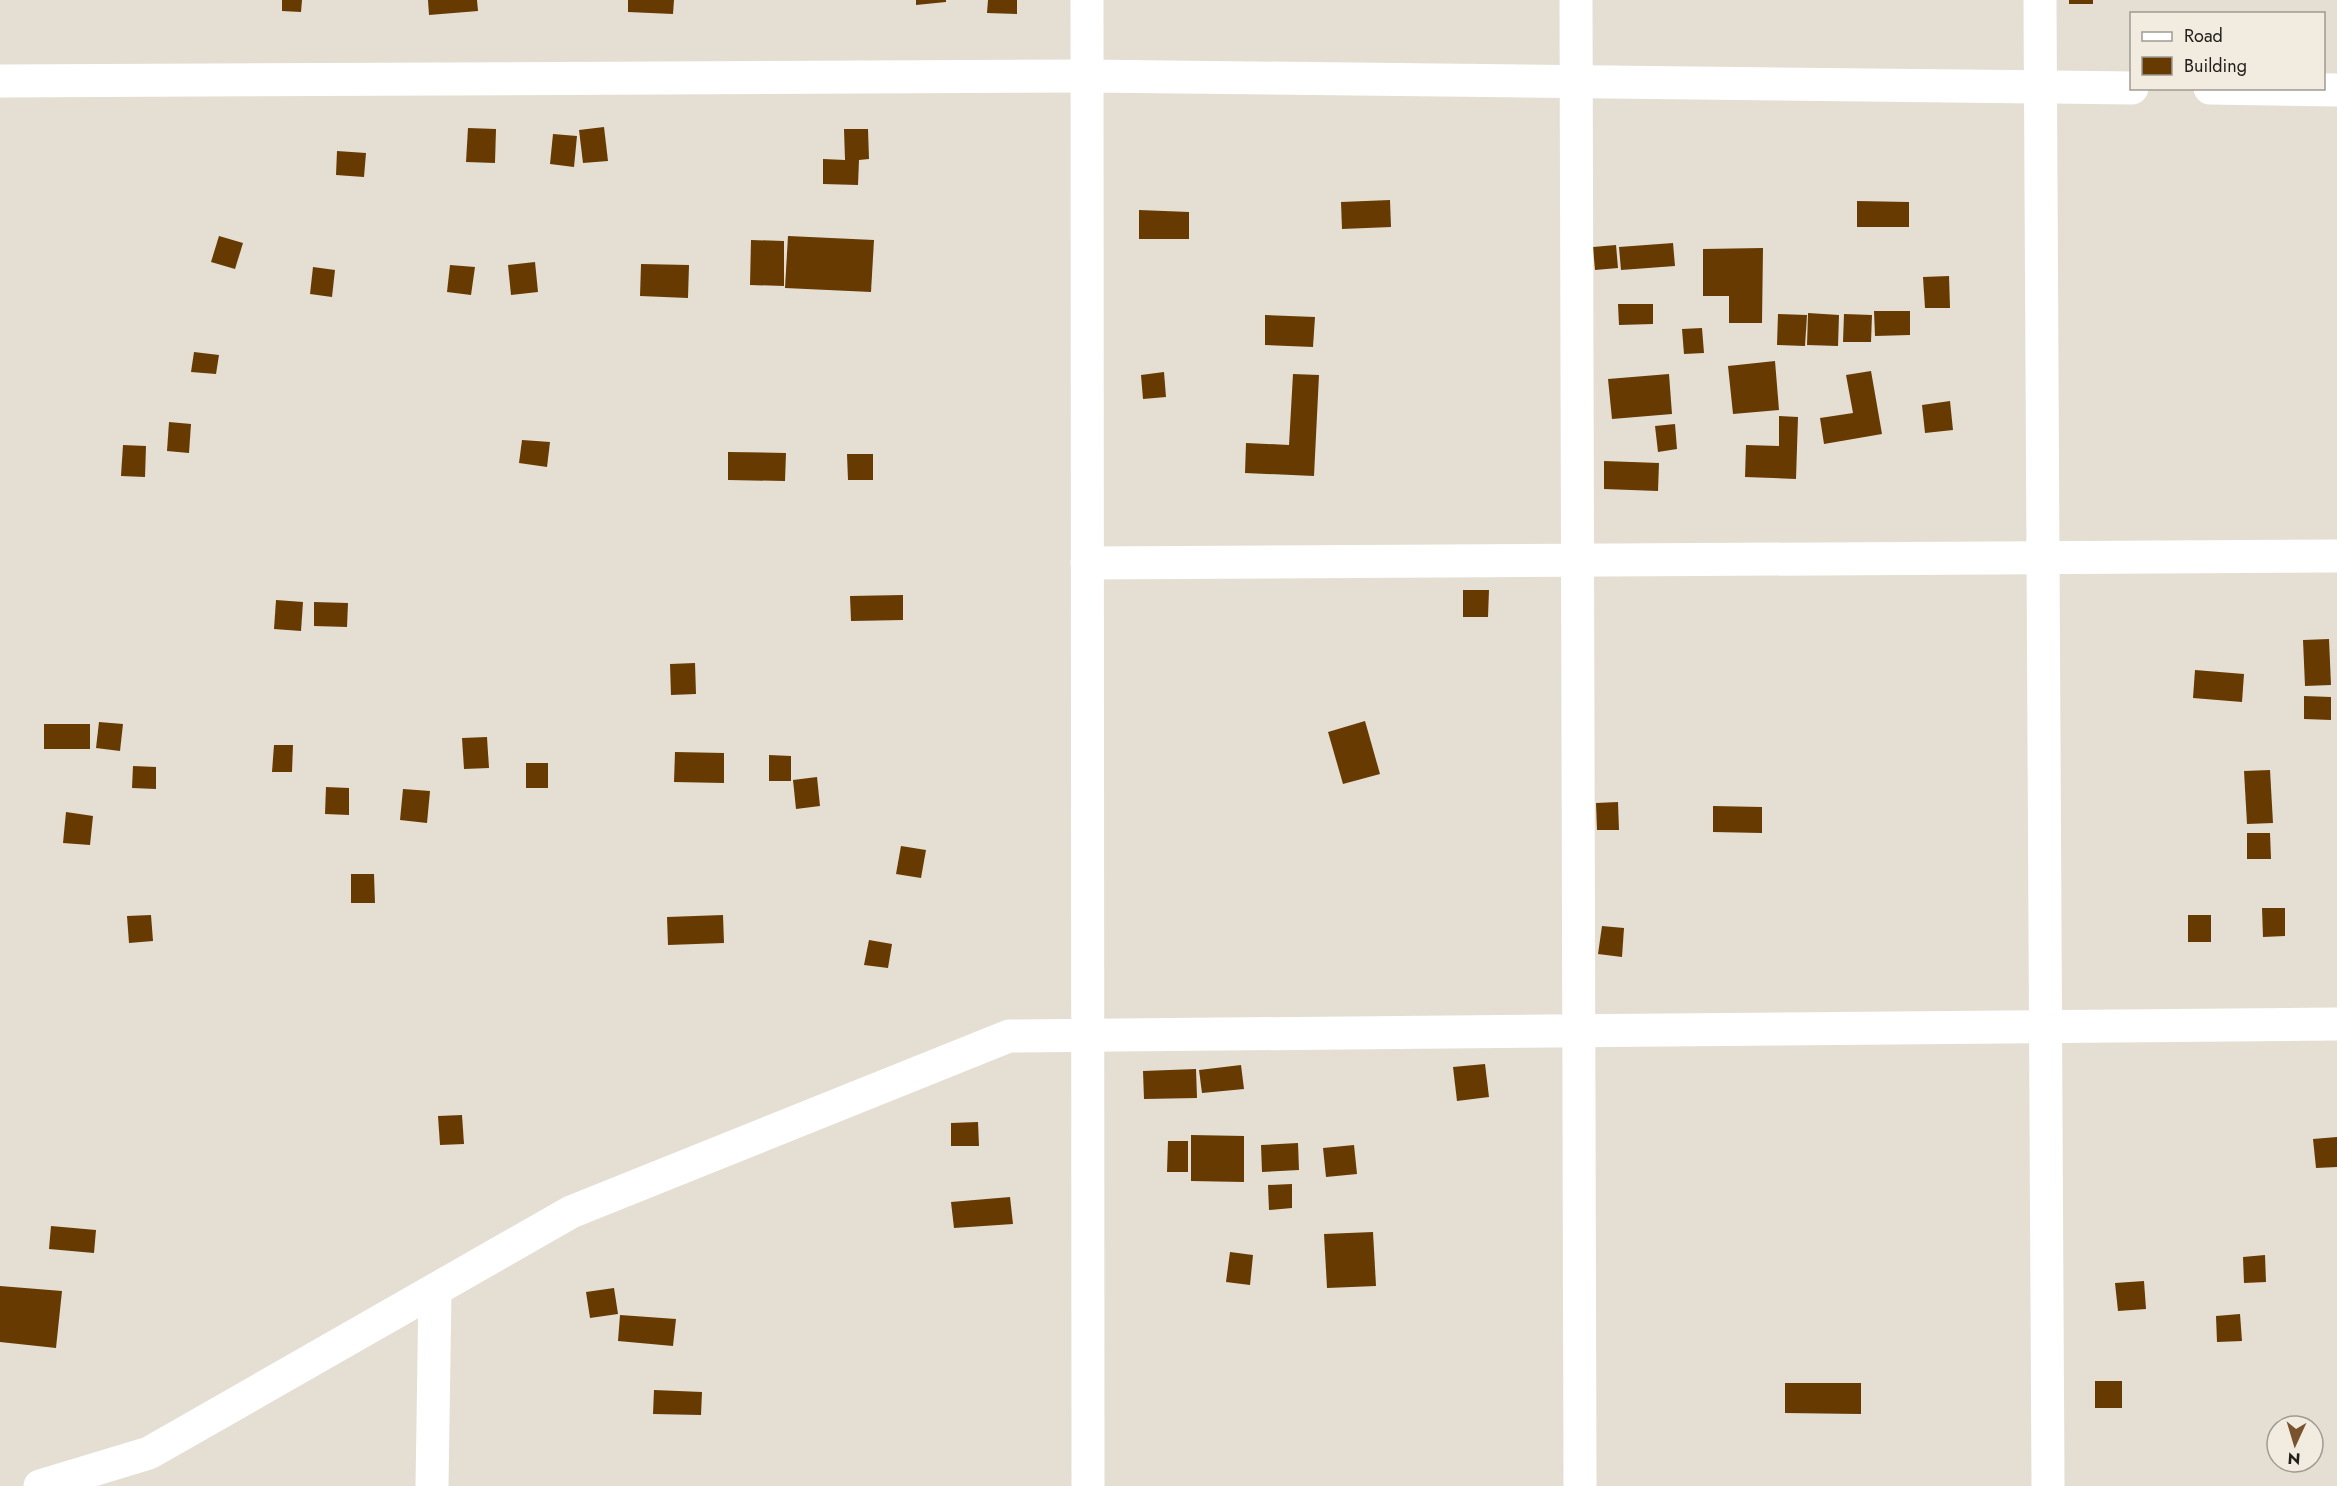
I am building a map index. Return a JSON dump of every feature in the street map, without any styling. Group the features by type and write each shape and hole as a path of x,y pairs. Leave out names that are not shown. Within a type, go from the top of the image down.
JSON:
{"street":[{"path":"1087,0 1088,1486"},
{"path":"1576,0 1580,1486"},
{"path":"2040,0 2048,1486"},
{"path":"0,81 1087,76 2130,88"},
{"path":"1087,563 2337,556"},
{"path":"40,1486 149,1453 571,1212 1009,1036 2337,1024"},
{"path":"432,1486 435,1290"}],"building":[{"path":"282,0 302,0 301,12 282,11"},
{"path":"428,0 477,0 478,11 429,15"},
{"path":"628,0 674,0 673,14 628,12"},
{"path":"916,0 946,0 946,2 916,5"},
{"path":"988,0 1017,0 1017,14 987,13"},
{"path":"2069,0 2093,0 2093,4 2069,4"},
{"path":"604,127 608,161 583,163 579,130"},
{"path":"468,128 496,129 495,163 466,162"},
{"path":"844,129 868,129 869,159 859,160 858,185 823,184 823,159 845,160"},
{"path":"553,134 577,136 574,167 550,164"},
{"path":"337,151 366,153 364,177 336,175"},
{"path":"1390,200 1391,227 1342,229 1341,202"},
{"path":"1857,201 1909,202 1909,227 1857,227"},
{"path":"1139,210 1189,212 1189,239 1139,239"},
{"path":"219,236 243,243 235,269 211,262"},
{"path":"788,236 874,240 871,292 785,288"},
{"path":"751,240 784,241 784,286 750,285"},
{"path":"1673,243 1675,266 1621,270 1619,247"},
{"path":"1616,245 1618,268 1595,270 1593,247"},
{"path":"1763,248 1762,323 1729,323 1729,296 1703,296 1703,249"},
{"path":"535,262 538,292 511,295 508,265"},
{"path":"641,264 689,265 688,298 640,296"},
{"path":"450,265 475,267 471,295 447,292"},
{"path":"313,267 335,270 332,297 310,294"},
{"path":"1949,276 1950,308 1925,308 1923,277"},
{"path":"1618,304 1653,304 1653,324 1619,325"},
{"path":"1874,311 1910,311 1910,335 1875,336"},
{"path":"1808,313 1839,315 1838,346 1807,345"},
{"path":"1778,314 1807,315 1805,346 1777,345"},
{"path":"1844,314 1872,315 1871,342 1843,342"},
{"path":"1265,315 1315,317 1313,347 1265,345"},
{"path":"1702,328 1704,353 1684,354 1682,329"},
{"path":"194,352 219,355 216,374 191,372"},
{"path":"1775,361 1779,410 1733,414 1728,366"},
{"path":"1871,371 1882,434 1824,444 1820,418 1853,413 1846,375"},
{"path":"1164,372 1166,397 1143,399 1141,375"},
{"path":"1293,374 1319,375 1314,476 1245,473 1246,443 1289,445"},
{"path":"1669,374 1672,414 1612,419 1608,379"},
{"path":"1950,401 1953,430 1925,433 1922,405"},
{"path":"1779,416 1798,417 1796,479 1745,477 1746,445 1779,446"},
{"path":"169,422 191,424 189,453 167,451"},
{"path":"1675,424 1677,449 1658,452 1655,426"},
{"path":"522,440 550,442 547,467 519,463"},
{"path":"123,445 146,446 145,477 121,476"},
{"path":"728,452 786,453 785,481 728,480"},
{"path":"847,454 873,454 873,480 848,480"},
{"path":"1604,461 1659,463 1658,491 1604,489"},
{"path":"1463,590 1489,590 1488,617 1463,617"},
{"path":"903,595 903,620 851,621 850,596"},
{"path":"276,600 303,602 301,631 274,629"},
{"path":"314,602 348,603 347,627 314,626"},
{"path":"2329,639 2331,685 2305,686 2303,640"},
{"path":"695,663 696,694 671,695 670,664"},
{"path":"2195,670 2244,674 2242,702 2193,698"},
{"path":"2304,696 2331,697 2331,720 2304,719"},
{"path":"1365,721 1380,774 1343,784 1328,732"},
{"path":"99,722 123,724 120,751 96,748"},
{"path":"44,724 90,724 90,749 44,749"},
{"path":"487,737 489,768 464,769 462,738"},
{"path":"274,745 293,745 292,772 272,772"},
{"path":"675,752 724,753 724,783 674,782"},
{"path":"769,755 791,756 791,781 769,781"},
{"path":"526,763 548,763 548,788 526,788"},
{"path":"133,766 156,767 156,789 132,788"},
{"path":"2270,770 2273,823 2247,824 2244,771"},
{"path":"817,777 820,806 796,809 793,780"},
{"path":"326,787 349,788 349,815 325,814"},
{"path":"403,789 430,791 427,823 400,820"},
{"path":"1618,802 1619,830 1597,830 1596,803"},
{"path":"1713,806 1762,807 1762,833 1713,832"},
{"path":"66,812 93,816 90,845 63,843"},
{"path":"2247,833 2270,833 2271,859 2247,859"},
{"path":"901,846 926,850 921,878 896,874"},
{"path":"351,874 374,874 375,903 351,903"},
{"path":"2262,908 2285,908 2285,936 2263,937"},
{"path":"151,915 153,941 129,943 127,916"},
{"path":"723,915 724,943 668,945 667,917"},
{"path":"2188,915 2211,915 2211,942 2188,942"},
{"path":"1602,926 1624,928 1622,957 1598,954"},
{"path":"869,940 892,944 888,968 864,965"},
{"path":"1485,1064 1489,1097 1457,1101 1453,1067"},
{"path":"1241,1065 1244,1089 1202,1093 1199,1070"},
{"path":"1196,1069 1197,1098 1144,1099 1143,1071"},
{"path":"462,1115 464,1144 440,1145 438,1116"},
{"path":"978,1122 979,1146 951,1146 951,1123"},
{"path":"1191,1135 1244,1136 1244,1182 1191,1181"},
{"path":"2337,1137 2337,1167 2316,1168 2313,1139"},
{"path":"1168,1141 1188,1141 1188,1172 1167,1172"},
{"path":"1298,1143 1299,1170 1262,1172 1261,1145"},
{"path":"1354,1145 1357,1174 1326,1177 1323,1148"},
{"path":"1292,1184 1292,1208 1269,1210 1268,1185"},
{"path":"1010,1197 1013,1224 954,1228 951,1202"},
{"path":"51,1226 96,1230 94,1253 49,1249"},
{"path":"1373,1232 1376,1286 1327,1288 1324,1234"},
{"path":"1230,1252 1253,1255 1250,1285 1226,1282"},
{"path":"2265,1255 2266,1282 2244,1283 2243,1257"},
{"path":"2144,1281 2146,1309 2118,1311 2115,1283"},
{"path":"0,1286 62,1291 56,1348 0,1342"},
{"path":"614,1288 618,1314 590,1318 586,1292"},
{"path":"2240,1314 2242,1341 2217,1342 2216,1316"},
{"path":"620,1315 676,1319 673,1346 618,1341"},
{"path":"2095,1381 2122,1381 2122,1408 2095,1408"},
{"path":"1785,1383 1861,1383 1861,1414 1785,1413"},
{"path":"654,1390 702,1392 701,1415 653,1414"}]}
